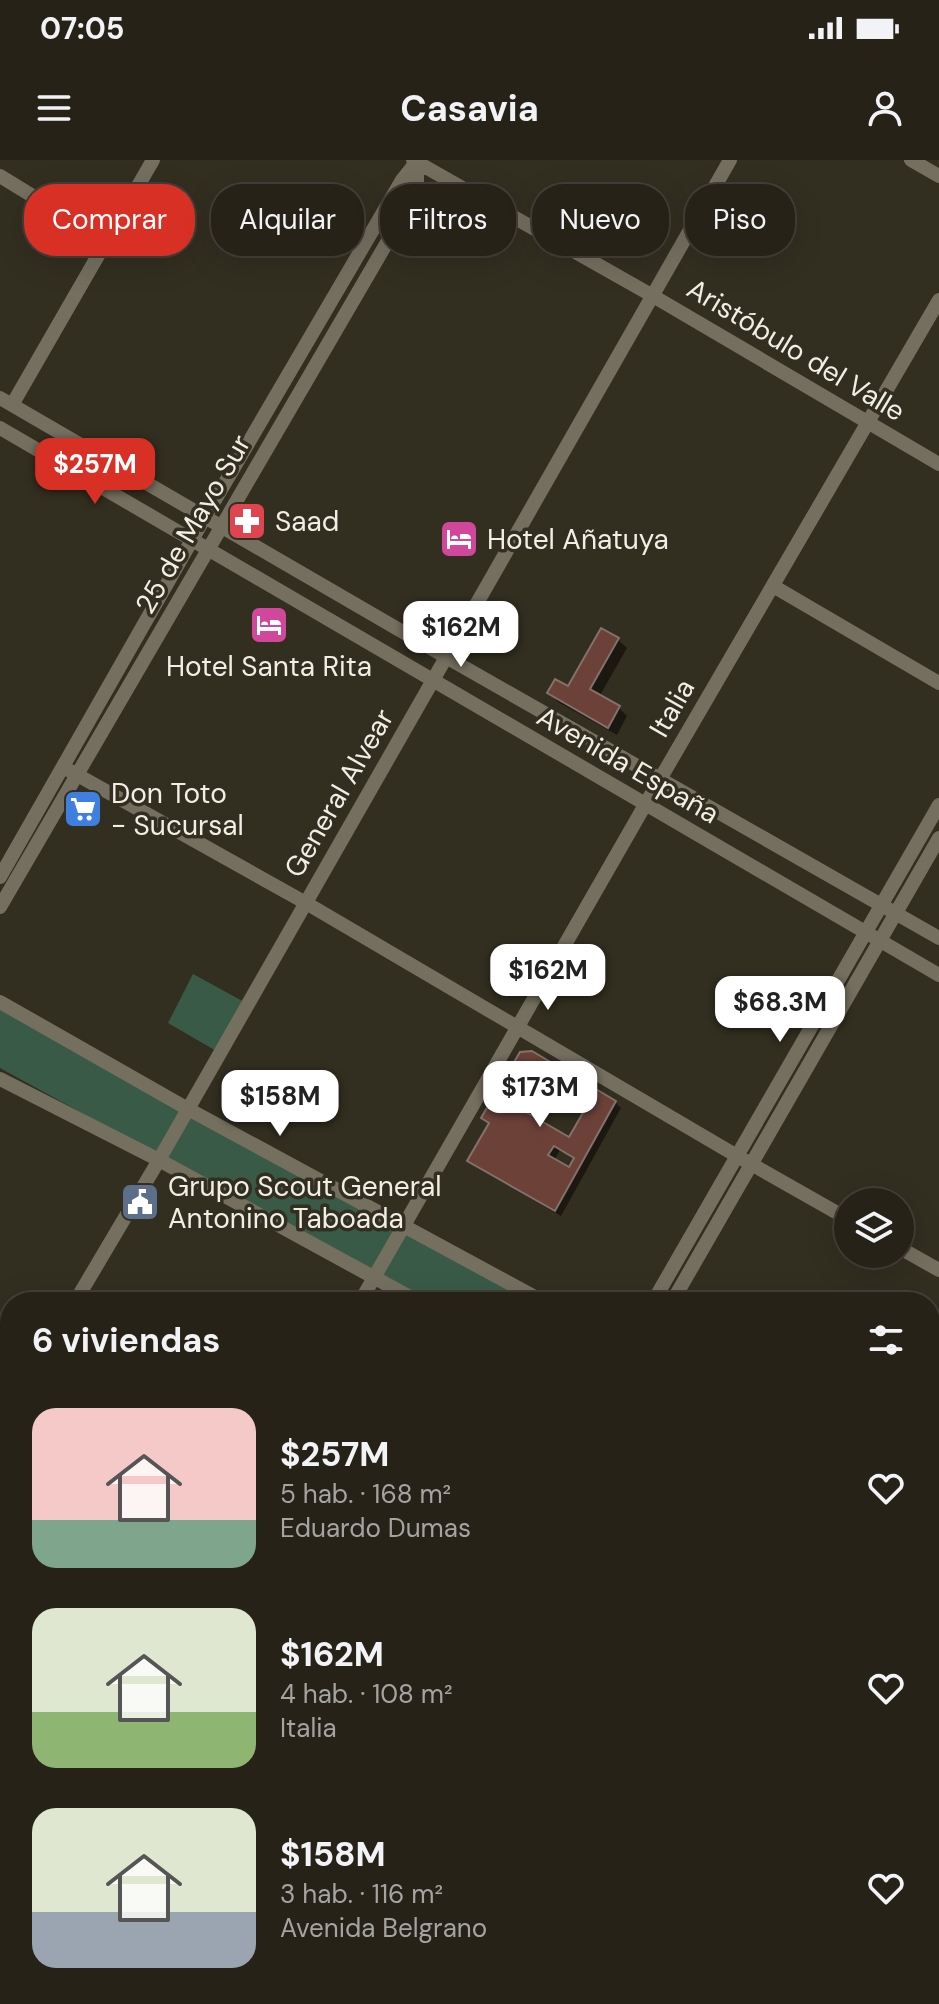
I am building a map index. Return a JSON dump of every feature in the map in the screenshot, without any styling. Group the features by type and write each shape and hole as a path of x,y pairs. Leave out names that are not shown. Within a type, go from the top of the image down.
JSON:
{"street":[{"path":"139,184 153,160"},
{"name":"General Alvear","path":"81,1292 730,160"},
{"path":"911,160 939,176"},
{"name":"Aristóbulo del Valle","path":"416,161 939,464"},
{"name":"25 de Mayo Sur","path":"0,907 205,517 416,161"},
{"name":"25 de Mayo Sur","path":"0,877 222,527 417,191 416,161"},
{"path":"0,176 24,191"},
{"path":"6,401 97,256"},
{"name":"Italia","path":"366,1292 939,300"},
{"name":"Avenida España","path":"6,401 939,938"},
{"name":"Avenida España","path":"0,428 939,975"},
{"path":"83,477 96,454"},
{"path":"773,586 939,683"},
{"path":"70,771 306,903 834,1211"},
{"path":"678,1292 751,1164 888,909 939,805"},
{"path":"888,909 939,838"},
{"path":"659,1292 737,1156 872,937"},
{"path":"0,1002 188,1109 526,1292"},
{"path":"0,1079 159,1160 400,1292"},
{"path":"914,1256 939,1270"}],"green space":[{"path":"193,974 246,1003 218,1052 168,1023"},
{"path":"0,1008 519,1292 408,1292 0,1068"}],"building":[{"path":"601,628 619,638 590,689 620,706 608,728 547,693 555,679 568,686"},
{"path":"532,1051 616,1101 555,1211 467,1161 489,1123 481,1118 520,1052","holes":["527,1077 584,1111 569,1137 512,1104","554,1146 574,1158 569,1167 548,1155"]}],"place":[{"name":"Saad","path":"247,521"},
{"name":"Hotel Añatuya","path":"459,539"},
{"name":"Hotel Santa Rita","path":"269,625"},
{"name":"Don Toto - Sucursal","path":"83,809"},
{"name":"Grupo Scout General Antonino Taboada","path":"140,1202"}]}
